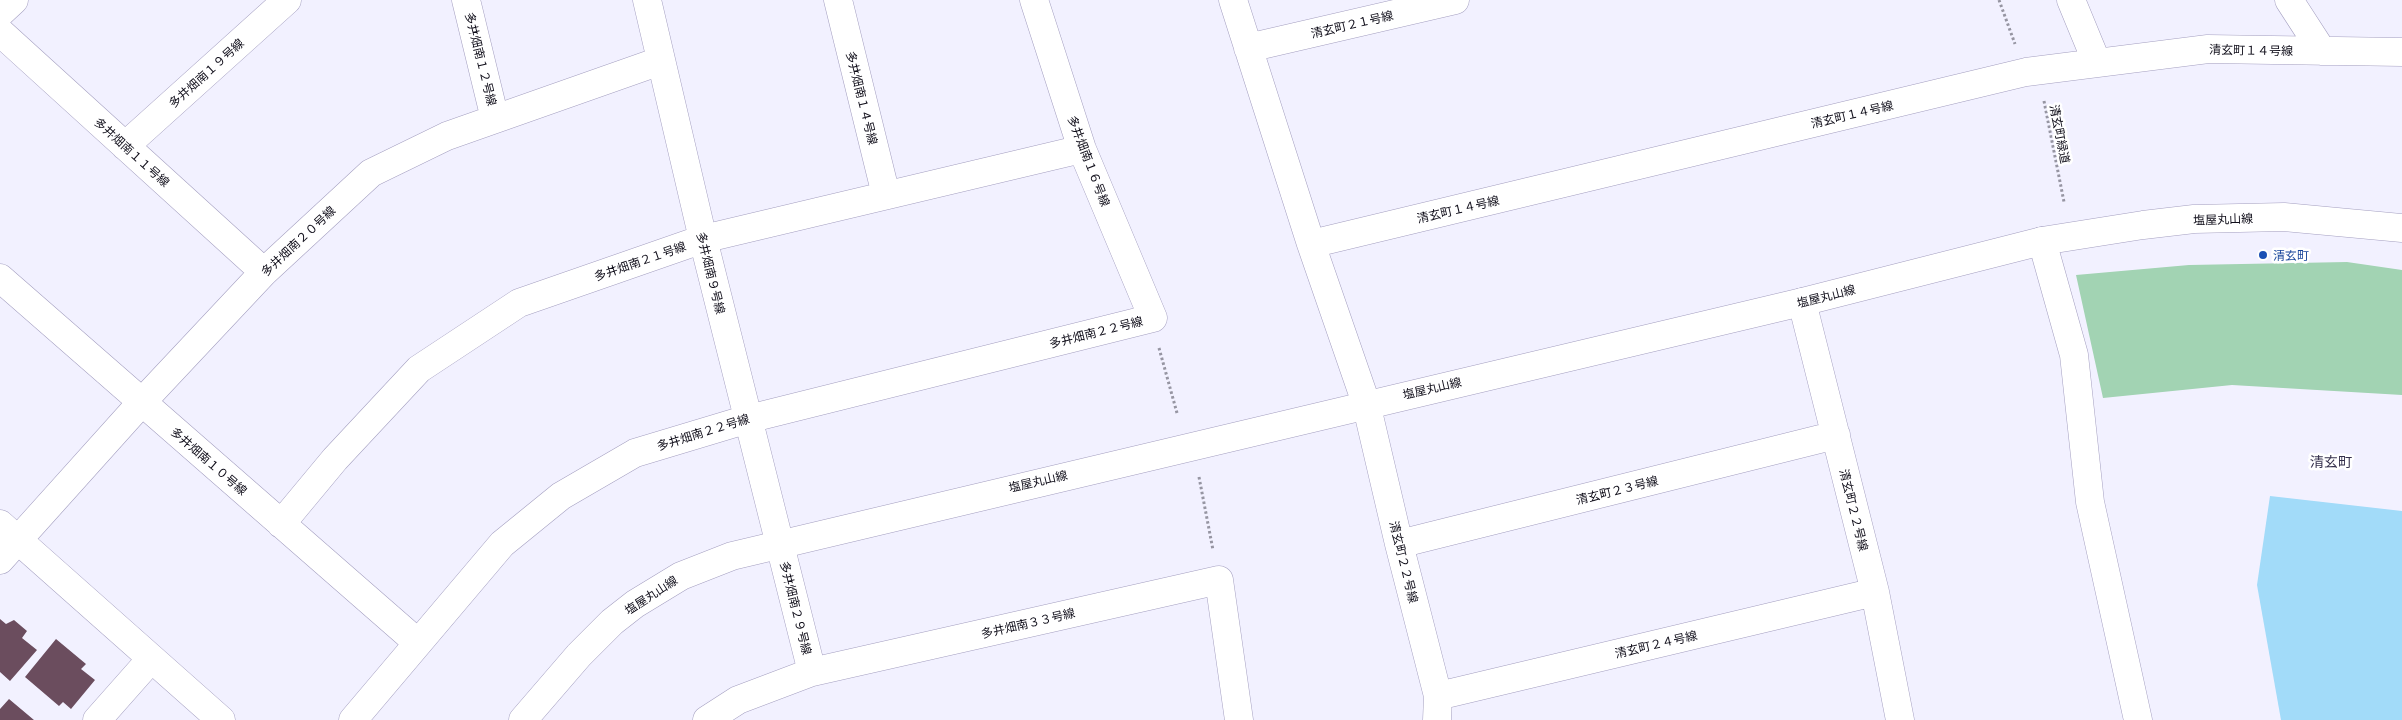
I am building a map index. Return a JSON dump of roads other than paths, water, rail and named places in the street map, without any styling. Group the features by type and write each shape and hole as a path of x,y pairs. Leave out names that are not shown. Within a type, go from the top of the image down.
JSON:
{"street":[{"path":"0,13 14,0"},
{"name":"多井畑南１９号線","path":"125,146 287,0"},
{"name":"多井畑南１２号線","path":"466,0 496,119"},
{"name":"多井畑南９号線","path":"647,0 703,239 780,544"},
{"name":"多井畑南１４号線","path":"838,0 886,195"},
{"name":"多井畑南１６号線","path":"1034,0 1082,149 1152,319"},
{"name":"清玄町２２号線","path":"1233,0 1311,244 1366,403 1437,708"},
{"name":"清玄町２１号線","path":"1248,48 1455,0"},
{"path":"2071,0 2097,63"},
{"path":"2289,0 2322,51"},
{"name":"多井畑南１１号線","path":"0,32 264,272"},
{"name":"清玄町１４号線","path":"1311,244 2032,72 2208,49 2402,52"},
{"name":"多井畑南２０号線","path":"0,560 9,532 141,403 264,272 372,174 446,136 660,61"},
{"name":"多井畑南２１号線","path":"281,524 335,459 419,369 519,303 703,239 1082,149"},
{"name":"塩屋丸山線","path":"523,720 579,656 612,622 634,604 681,576 732,556 1366,403 1802,302 2042,241 2143,224 2194,219 2284,217 2402,228"},
{"path":"2042,241 2074,355 2090,502 2138,720"},
{"name":"多井畑南１０号線","path":"0,278 418,643"},
{"name":"清玄町２２号線","path":"1802,302 1874,592 1900,720"},
{"name":"多井畑南２２号線","path":"353,720 502,544 560,496 635,453 748,418 1152,319"},
{"name":"清玄町２３号線","path":"1399,544 1836,435"},
{"path":"9,532 221,720"},
{"name":"多井畑南２９号線","path":"780,544 812,672"},
{"name":"多井畑南３３号線","path":"707,720 738,700 812,672 1219,580 1239,720"},
{"name":"清玄町２４号線","path":"1437,708 1874,592"},
{"path":"97,720 151,659"}],"water":[{"path":"2270,496 2402,511 2402,720 2281,720 2257,585"}],"place":[{"name":"清玄町","path":"2263,255"}],"district":[{"name":"清玄町","path":"2331,462"}]}
